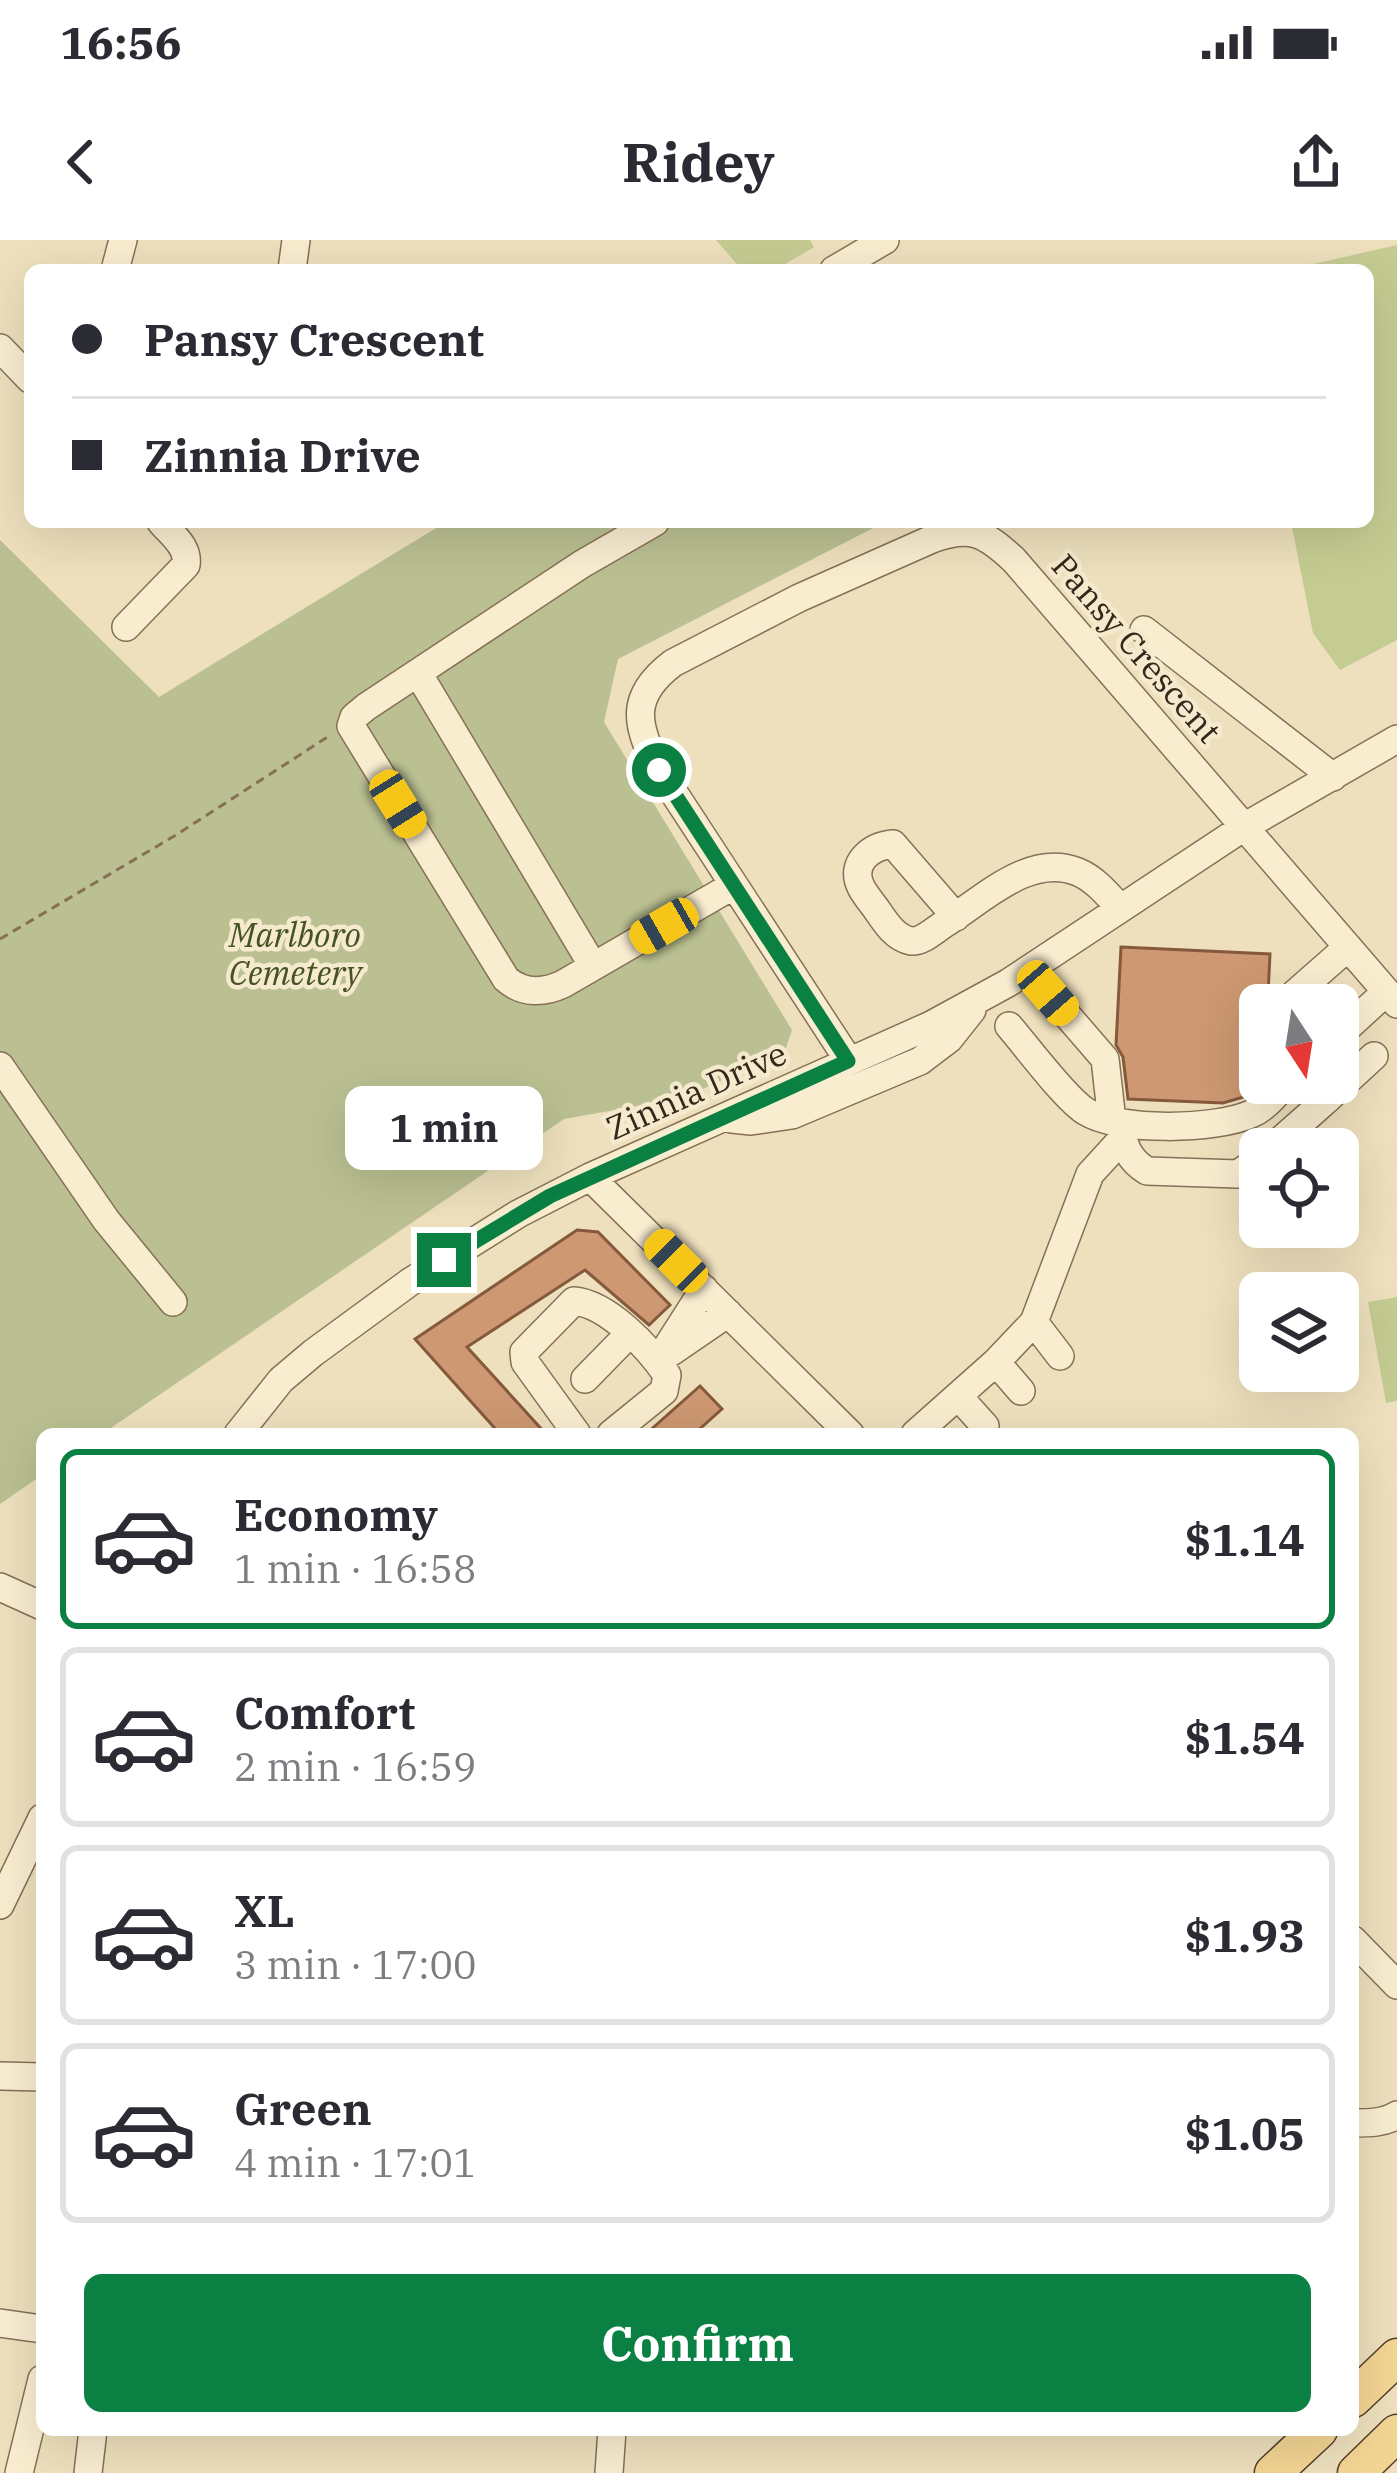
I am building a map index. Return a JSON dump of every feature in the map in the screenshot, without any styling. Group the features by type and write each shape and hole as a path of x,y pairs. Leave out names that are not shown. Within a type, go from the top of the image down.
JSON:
{"main road":[{"path":"1359,2393 1397,2357"},
{"path":"1356,2473 1397,2433"},
{"path":"1273,2473 1313,2436"}],"street":[{"path":"844,264 885,240"},
{"path":"0,347 24,373"},
{"path":"126,627 186,565 184,548 166,528"},
{"path":"645,528 366,707 350,722 513,986 552,989 734,885"},
{"name":"Pansy Crescent","path":"848,1061 659,770 644,742 639,714 647,690 660,673 696,650 932,538 955,532 977,532 1014,560 1392,998"},
{"path":"1144,630 1333,777"},
{"path":"418,673 593,966"},
{"name":"Zinnia Drive","path":"243,1428 281,1380 410,1282 478,1238 590,1177 931,1025 1030,968 1244,827 1397,739"},
{"path":"956,917 1018,875 1044,868 1080,872 1120,908"},
{"path":"1306,984 1348,947"},
{"path":"1030,968 1105,1059 1118,1127 1134,1163 1147,1171 1239,1174"},
{"path":"721,1118 751,1121 792,1115 920,1061 949,1039 982,997"},
{"path":"1359,1021 1392,998"},
{"path":"1009,1026 1081,1109 1118,1127 1224,1123 1266,1104"},
{"path":"1359,1065 1374,1056"},
{"path":"0,1066 106,1220 173,1302"},
{"path":"1287,1128 1306,1104"},
{"path":"926,1428 1034,1322 1090,1174 1118,1127"},
{"path":"590,1177 844,1428"},
{"path":"658,1361 704,1289"},
{"path":"573,1428 525,1362 526,1346 574,1301 593,1305 630,1333 667,1375 664,1390 618,1428"},
{"path":"658,1361 728,1313"},
{"path":"1034,1322 1060,1356"},
{"path":"584,1379 630,1333"},
{"path":"996,1361 1021,1390"},
{"path":"958,1396 985,1426"},
{"path":"0,1588 36,1603"},
{"path":"0,1905 36,1830"},
{"path":"1359,1946 1397,1984"},
{"path":"0,2076 36,2077"},
{"path":"1359,2123 1397,2114"},
{"path":"0,2323 36,2328"},
{"path":"19,2473 13,2439 36,2391"},
{"path":"88,2473 92,2436"},
{"path":"609,2473 612,2436"}],"path":[{"path":"0,939 176,835 350,722"}],"green space":[{"path":"716,240 810,240 814,247 785,264 737,264"},
{"path":"1397,245 1397,640 1340,670 1313,633 1292,528 1374,528 1374,264 1313,264"},
{"name":"Marlboro Cemetery","path":"436,528 873,528 618,659 604,722 792,1030 785,1051 683,1098 564,1119 111,1428 36,1428 36,1479 0,1504 0,540 159,697"},
{"path":"1397,1297 1397,1401 1386,1403 1368,1302"}],"building":[{"path":"1121,947 1270,954 1269,984 1239,984 1239,1098 1223,1103 1128,1099 1123,1057 1116,1045"},
{"path":"577,1230 598,1232 670,1305 649,1325 585,1270 467,1347 541,1428 495,1428 415,1339"},
{"path":"700,1386 722,1409 701,1428 653,1428"}],"route":[{"path":"444,1260 550,1196 848,1061 659,770"}]}
